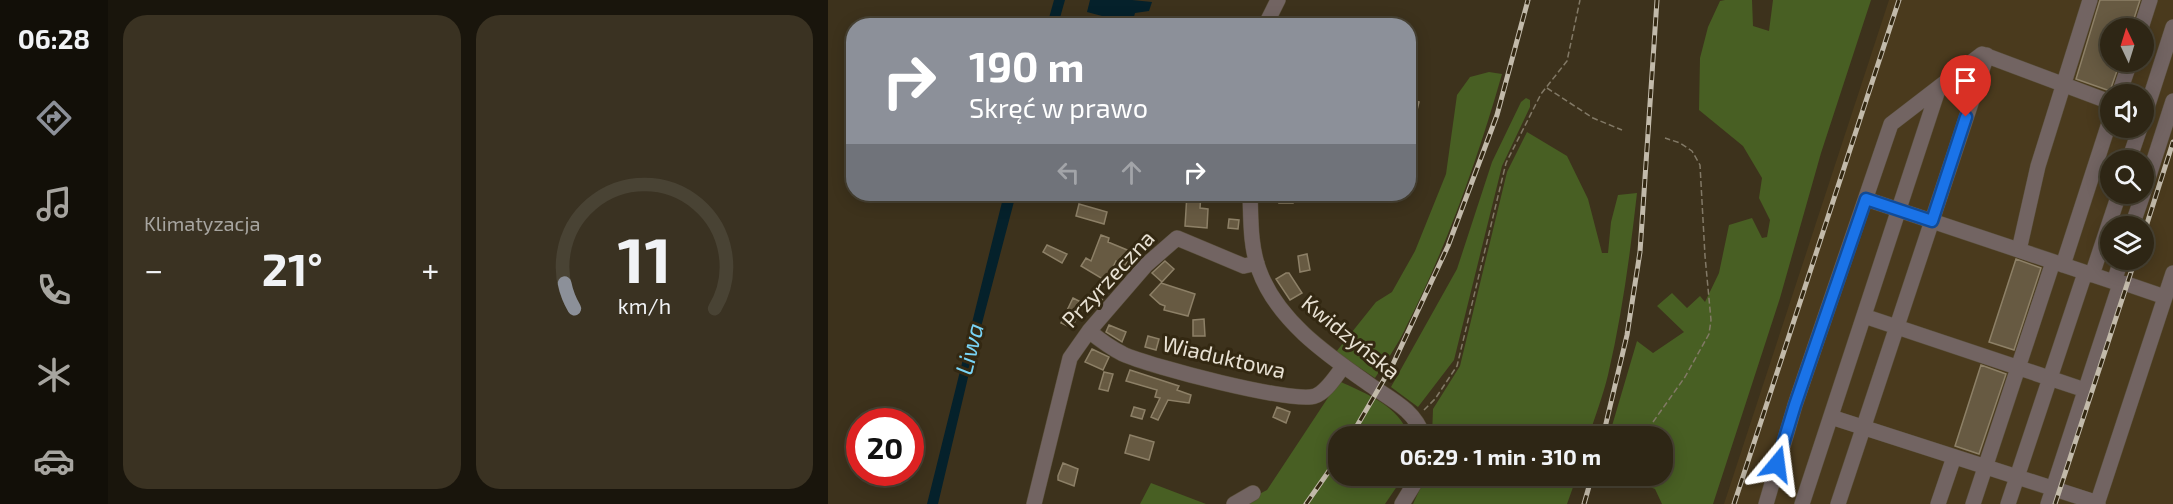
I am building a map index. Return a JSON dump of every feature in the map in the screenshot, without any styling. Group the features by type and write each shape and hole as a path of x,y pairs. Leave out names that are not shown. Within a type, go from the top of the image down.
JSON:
{"street":[{"path":"1269,18 1278,0"},
{"path":"2019,250 2038,166 2090,0"},
{"path":"2144,18 2150,0"},
{"path":"2154,85 2173,27"},
{"path":"1766,504 1795,405 1891,124 1982,54 2100,98"},
{"path":"1838,504 1987,55"},
{"path":"1802,504 1939,87"},
{"path":"2154,159 2173,101"},
{"path":"2154,120 2166,123"},
{"path":"1973,504 2018,367 2103,138"},
{"path":"1866,199 2089,274 2165,297"},
{"name":"Kwidzyńska","path":"1251,201 1257,263 1267,288 1280,308 1301,330 1344,366 1403,407 1418,426"},
{"path":"2008,504 2050,378 2115,204"},
{"name":"Przyrzeczna","path":"1034,504 1070,358 1146,265 1177,238 1244,266 1257,263"},
{"path":"2048,504 2085,390 2119,270"},
{"path":"1831,417 2098,504 2173,273"},
{"path":"1864,316 2085,390"},
{"name":"Wiaduktowa","path":"1089,332 1109,346 1141,361 1245,387 1302,397 1319,394 1344,366"},
{"path":"1938,504 1954,457"},
{"path":"1402,504 1413,486"},
{"path":"1234,504 1253,493"}],"path":[{"path":"1415,420 1435,399 1457,366 1506,164 1526,122 1546,88 1567,61 1580,0"},
{"path":"1546,88 1593,118 1622,130"},
{"path":"1653,422 1685,377 1709,334 1711,320 1700,165 1692,151 1680,142 1665,138"}],"shaded area":[{"path":"1889,0 2173,0 2173,504 1724,504"}],"green space":[{"path":"1752,0 1753,26 1769,31 1773,0 1871,0 1821,153 1780,298 1713,504 1662,504 1655,489 1647,486 1673,486 1673,426 1612,426 1637,341 1653,353 1684,332 1657,306 1672,293 1687,308 1700,296 1705,302 1719,273 1729,225 1752,218 1762,238 1767,237 1770,220 1759,198 1762,178 1743,146 1699,110 1700,58 1708,27 1720,1"},
{"path":"1489,72 1502,74 1460,203 1435,266 1403,334 1375,378 1336,352 1376,302 1392,292 1415,251 1446,174 1457,95 1470,77"},
{"path":"1526,98 1530,100 1530,107 1502,166 1454,360 1418,407 1391,387 1457,269 1492,162 1521,102"},
{"path":"1527,132 1567,156 1588,199 1602,253 1608,253 1611,222 1618,195 1637,193 1613,352 1592,426 1432,426 1433,409 1460,366 1507,172"},
{"path":"1339,381 1390,408 1404,425 1328,426 1328,486 1397,486 1385,504 1240,504 1267,490"},
{"path":"1151,483 1206,504 1140,504"},
{"path":"1421,486 1573,486 1567,504 1413,504"}],"water":[{"path":"1054,0 1065,0 1060,18 1049,18"},
{"path":"1090,0 1152,2 1149,11 1135,13 1134,18 1110,18 1087,12"},
{"name":"Liwa","path":"1002,201 1014,201 970,369 938,504 927,504"}],"building":[{"path":"2100,0 2140,0 2134,18 2100,18 2100,72 2117,72 2112,84 2100,84 2100,87 2076,79"},
{"path":"1187,201 1200,201 1200,208 1208,209 1207,228 1185,226"},
{"path":"1279,201 1293,201 1293,203 1279,203"},
{"path":"1079,204 1107,212 1104,224 1076,216"},
{"path":"1229,219 1239,220 1238,229 1228,228"},
{"path":"1101,235 1109,238 1108,242 1132,252 1125,266 1116,261 1106,281 1081,266 1086,258 1091,261"},
{"path":"1047,245 1067,254 1062,263 1043,252"},
{"path":"1307,254 1310,270 1300,272 1298,256"},
{"path":"2016,259 2041,268 2014,350 1989,342"},
{"path":"1165,261 1174,269 1162,282 1152,273"},
{"path":"1289,273 1302,293 1290,300 1276,279"},
{"path":"1161,283 1195,294 1188,316 1164,310 1165,306 1150,295"},
{"path":"1093,290 1104,297 1096,308 1094,306 1091,310 1084,306"},
{"path":"1073,298 1083,303 1072,328 1061,323"},
{"path":"1204,319 1205,336 1193,336 1193,320"},
{"path":"1109,325 1126,332 1122,342 1106,332"},
{"path":"1148,336 1159,339 1156,350 1145,347"},
{"path":"1092,349 1109,357 1103,370 1085,362"},
{"path":"1981,365 2006,374 1979,454 1955,446"},
{"path":"1130,370 1179,386 1177,390 1191,395 1189,403 1168,400 1158,420 1151,417 1160,398 1155,397 1157,390 1126,381"},
{"path":"1104,372 1113,374 1108,391 1099,389"},
{"path":"1134,407 1145,410 1142,419 1131,416"},
{"path":"1277,407 1290,412 1286,423 1273,417"},
{"path":"1130,435 1154,442 1149,460 1125,453"},
{"path":"1063,463 1078,469 1074,486 1058,480"}],"railway":[{"path":"1357,426 1393,364 1448,246 1497,115 1528,0"},
{"path":"1605,426 1627,335 1640,252 1657,0"},
{"path":"1734,504 1899,0"},
{"path":"2149,216 2173,142"},
{"path":"2055,504 2132,270"},
{"path":"1306,504 1328,472"},
{"path":"1584,504 1589,486"}],"route":[{"path":"1777,464 1866,199 1932,221 1966,117"}]}
